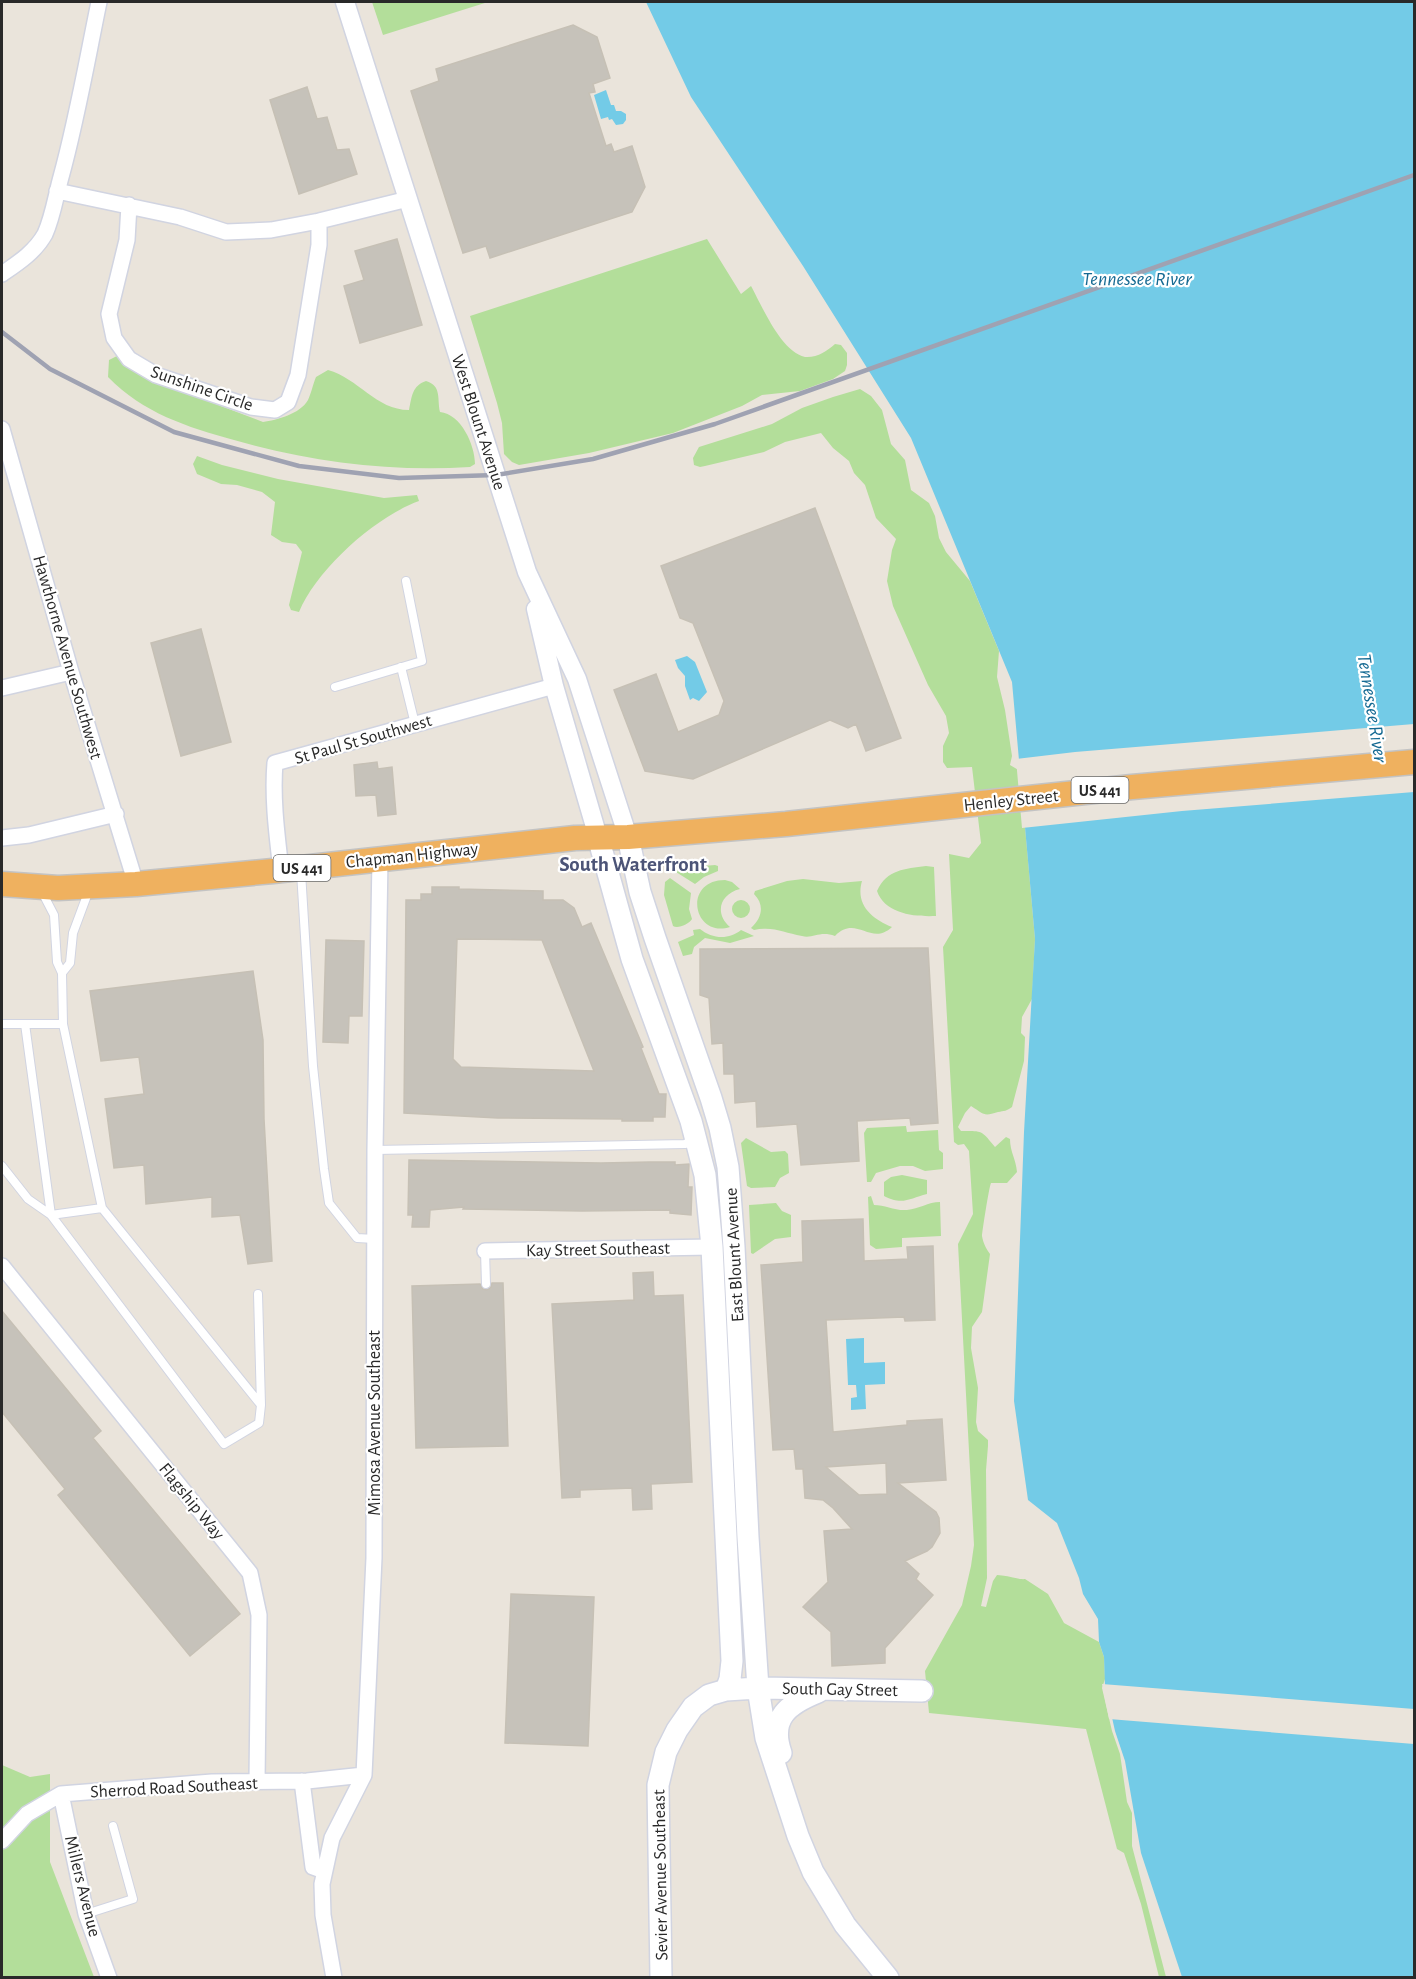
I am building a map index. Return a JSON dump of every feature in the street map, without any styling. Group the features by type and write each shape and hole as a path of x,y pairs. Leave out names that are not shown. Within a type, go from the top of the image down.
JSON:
{"highway":[{"name":"Henley Street","path":"786,824 1132,787 1414,762"},
{"name":"Chapman Highway","path":"2,884 58,888 136,884 575,838 628,837 786,824"}],"main road":[{"path":"598,837 632,959 680,1092 706,1184 712,1247 732,1661 726,1690"},
{"name":"East Blount Avenue","path":"628,837 640,892 703,1070 720,1128 732,1197 748,1537 758,1688 766,1738 791,1815 813,1872 845,1925 888,1977"},
{"path":"695,1139 720,1128"},
{"path":"712,1247 734,1248"},
{"path":"725,1538 748,1537"},
{"name":"South Gay Street","path":"758,1688 922,1691"},
{"name":"Sevier Avenue Southeast","path":"661,1977 658,1785 666,1752 677,1730 693,1707 709,1695 726,1690 758,1688"},
{"path":"791,1815 793,1797 777,1742 778,1726 791,1705 801,1698 828,1688"}],"street":[{"path":"2,274 35,249 44,234 69,146 99,2"},
{"name":"West Blount Avenue","path":"345,2 527,572 577,679 628,837"},
{"path":"57,191 180,217 226,232 272,230 408,199"},
{"name":"Sunshine Circle","path":"129,205 127,240 110,314 114,338 129,359 156,375 252,407 275,410 288,402 298,375 319,244 319,221"},
{"name":"Hawthorne Avenue Southwest","path":"2,437 136,884"},
{"path":"527,572 554,686 598,837"},
{"path":"2,688 71,672"},
{"path":"554,686 577,679"},
{"name":"St Paul St Southwest","path":"291,869 277,829 275,763 554,686"},
{"path":"2,838 29,835 116,814"},
{"name":"Mimosa Avenue Southeast","path":"334,1977 321,1894 332,1838 364,1775 374,1558 375,1150 380,859"},
{"name":"Kay Street Southeast","path":"485,1251 712,1247"},
{"name":"Flagship Way","path":"2,1266 250,1573 259,1615 257,1781"},
{"name":"Sherrod Road Southeast","path":"2,1841 27,1814 61,1794 212,1782 302,1781 364,1775"},
{"path":"302,1781 314,1867 324,1871"},
{"name":"Millers Avenue","path":"61,1794 86,1914 109,1977"}],"lane":[{"path":"335,687 422,661 406,581"},
{"path":"402,667 414,724"},
{"path":"291,869 329,1203 357,1239 375,1239"},
{"path":"62,973 70,963 73,933 91,886"},
{"path":"40,887 54,915 57,962 62,973 63,1024 102,1208 261,1405"},
{"path":"2,1024 63,1024"},
{"path":"25,1024 51,1215"},
{"path":"375,1150 685,1144 695,1139"},
{"path":"2,1166 28,1199 51,1215 224,1444 259,1423 261,1405 258,1294"},
{"path":"51,1215 102,1208"},
{"path":"485,1251 486,1284"},
{"path":"86,1914 133,1899 113,1826"}],"green space":[{"path":"372,2 488,2 383,35"},
{"path":"707,239 741,294 751,286 773,327 788,347 796,353 809,357 822,354 835,344 841,345 847,353 845,371 833,379 800,391 762,395 742,406 673,433 589,453 519,465 512,462 504,454 502,423 470,316"},
{"path":"117,356 152,380 263,422 281,418 300,409 308,400 316,377 328,370 339,374 397,409 409,410 415,389 426,381 437,389 440,412 454,418 465,432 472,448 475,464 470,467 410,468 351,464 263,448 217,435 166,417 122,390 108,377 109,360"},
{"path":"860,389 871,396 882,410 891,444 905,460 911,490 929,503 935,516 939,538 946,552 970,581 999,651 997,677 1012,756 1010,765 1020,771 1035,939 1032,999 1022,1017 1021,1033 1025,1037 1024,1061 1012,1107 1005,1111 986,1114 971,1106 958,1127 961,1131 981,1133 995,1147 1006,1137 1010,1139 1017,1172 1007,1183 991,1183 990,1186 982,1236 990,1254 982,1312 972,1327 971,1348 978,1388 976,1422 978,1431 988,1440 987,1578 981,1606 986,1607 993,1581 997,1575 1025,1579 1048,1594 1064,1623 1099,1642 1104,1657 1105,1679 1102,1688 1120,1754 1127,1802 1132,1813 1132,1846 1166,1977 1159,1977 1141,1904 1124,1853 1117,1849 1086,1729 929,1713 925,1671 962,1605 974,1545 958,1244 973,1214 969,1151 964,1144 958,1145 954,1142 943,947 953,930 949,854 969,858 981,843 972,767 947,768 943,762 943,746 949,733 946,716 928,685 893,606 887,581 896,539 876,518 865,485 854,473 849,461 833,448 821,433 785,442 764,452 700,467 694,465 693,458 699,447 772,424 802,408"},
{"path":"197,456 222,465 278,479 384,498 417,495 419,501 384,519 349,546 319,579 299,612 291,610 289,605 302,552 296,544 282,542 271,535 275,502 262,492 237,485 221,484 197,474 193,464"},
{"path":"718,866 718,871 695,884 676,872 680,868"},
{"path":"934,867 936,916 910,915 894,909 881,899 877,891 891,874 904,869"},
{"path":"670,878 691,893 689,909 692,919 688,923 675,927 664,895 665,882"},
{"path":"803,879 839,883 862,881 860,890 863,904 878,920 892,927 877,934 850,928 835,936 825,934 806,937 773,929 754,930 751,928 758,920 761,911 760,903 754,894 755,891 787,881"},
{"path":"725,880 732,882 740,889 728,895 721,905 722,916 730,927 717,928 708,925 701,917 698,898 702,889 711,883"},
{"path":"737,900 745,900 750,905 748,916 737,918 732,913 732,905"},
{"path":"700,929 710,935 720,937 726,937 741,930 754,936 730,943 705,938 694,947 692,954 683,956 678,942 694,935 693,930"},
{"path":"906,1126 907,1132 938,1130 939,1150 943,1153 943,1169 925,1171 913,1166 900,1166 876,1173 871,1182 867,1182 864,1133 867,1128"},
{"path":"746,1138 771,1152 785,1151 788,1154 789,1173 780,1178 775,1187 751,1188 747,1186 741,1143"},
{"path":"902,1175 927,1180 927,1194 901,1201 884,1196 884,1182 891,1177"},
{"path":"871,1196 874,1205 903,1210 940,1202 941,1236 902,1238 902,1247 876,1249 870,1245 868,1197"},
{"path":"776,1203 782,1211 791,1215 791,1237 775,1239 753,1254 751,1253 749,1205"},
{"path":"2,1765 30,1777 50,1774 50,1862 94,1977 2,1977"}],"water":[{"name":"Tennessee River","path":"646,2 1414,2 1414,1977 1182,1977 1141,1853 1125,1761 1115,1731 1105,1686 1104,1657 1099,1642 1098,1619 1083,1594 1057,1523 1028,1500 1014,1401 1024,1132 1035,939 1012,682 911,438 803,266 691,97"},
{"path":"606,90 611,105 614,105 616,111 626,114 623,124 616,125 608,117 601,119 594,95"},
{"path":"687,656 695,662 707,692 699,701 693,698 690,700 685,686 685,676 675,660"},
{"path":"864,1338 864,1363 885,1362 885,1384 865,1385 866,1409 851,1410 851,1398 857,1397 856,1385 848,1385 846,1339"}],"pier":[{"path":"1414,724 1414,792 1182,811 1022,828 1016,759 1075,752"},
{"path":"1102,1684 1414,1709 1414,1744 1109,1719"}],"building":[{"path":"573,25 597,37 610,78 593,84 595,92 589,93 606,146 611,144 614,152 632,146 645,187 632,212 490,258 486,246 463,253 411,91 439,81 436,69"},
{"path":"307,87 317,119 327,117 337,150 349,149 357,174 299,194 270,100"},
{"path":"397,239 422,325 360,343 344,286 364,280 355,251"},
{"path":"815,508 901,738 866,751 856,724 848,728 830,720 693,779 645,771 614,690 656,674 678,732 719,715 724,701 693,623 680,618 661,566"},
{"path":"201,629 231,742 181,756 151,643"},
{"path":"377,762 378,769 392,767 396,814 378,816 376,795 356,796 354,765"},
{"path":"432,887 543,891 543,900 563,900 574,908 582,927 591,923 643,1047 641,1048 659,1094 666,1094 665,1117 653,1117 653,1121 622,1121 622,1119 498,1118 404,1113 406,900 421,900 421,894 432,894","holes":["457,939 542,940 594,1071 461,1067 453,1059"]},
{"path":"326,940 364,941 362,1016 349,1016 348,1043 323,1042"},
{"path":"928,948 938,1123 911,1125 910,1118 857,1121 859,1161 801,1165 797,1124 757,1127 756,1101 735,1103 734,1074 724,1074 723,1043 712,1044 709,998 700,995 700,949"},
{"path":"253,971 263,1040 264,1119 272,1261 248,1264 240,1215 212,1217 212,1197 146,1204 144,1165 114,1168 105,1099 144,1094 139,1057 101,1061 90,991"},
{"path":"409,1160 689,1164 688,1187 692,1187 691,1215 670,1213 670,1210 582,1211 463,1209 464,1207 430,1210 429,1227 412,1227 413,1215 408,1215"},
{"path":"863,1219 864,1261 908,1259 907,1247 933,1246 935,1320 905,1321 904,1317 826,1320 833,1432 907,1425 907,1421 942,1419 946,1480 898,1483 936,1512 939,1518 940,1533 932,1547 905,1561 919,1574 916,1579 933,1595 885,1648 885,1663 832,1666 831,1632 803,1607 828,1582 824,1531 852,1529 823,1500 805,1498 803,1469 796,1469 794,1449 773,1450 761,1265 803,1262 802,1221","holes":["886,1463 887,1494 859,1495 826,1467"]},
{"path":"653,1272 654,1296 683,1295 692,1482 651,1484 652,1509 633,1510 632,1488 580,1490 580,1497 562,1498 552,1304 634,1300 633,1273"},
{"path":"492,1283 503,1283 508,1446 416,1448 412,1286 480,1284 483,1289 487,1290"},
{"path":"2,1311 101,1431 93,1438 240,1614 190,1656 58,1495 65,1489 2,1412"},
{"path":"511,1594 594,1597 588,1746 505,1743"}],"railway":[{"path":"2,332 50,369 174,432 299,466 399,478 496,475 593,459 715,424 1414,175"}],"district":[{"name":"South Waterfront","path":"633,864"}]}
